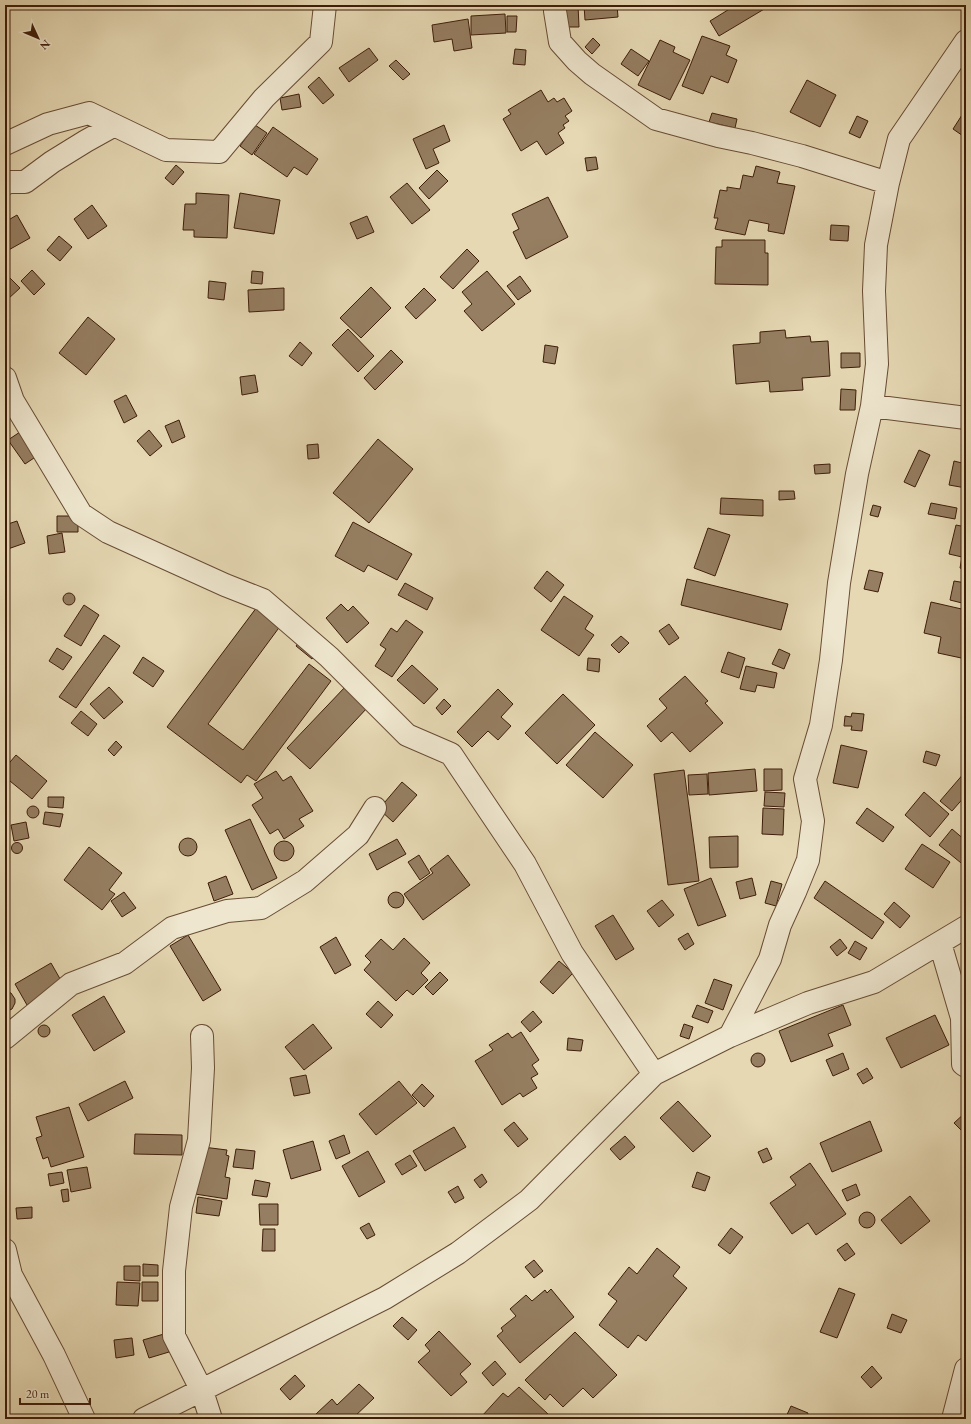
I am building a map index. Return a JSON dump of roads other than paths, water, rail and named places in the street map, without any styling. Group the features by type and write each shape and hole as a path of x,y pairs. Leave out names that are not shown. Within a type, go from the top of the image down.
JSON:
{"street":[{"path":"5,144 48,124 88,113 166,150 219,152 264,98 321,42 325,5"},
{"path":"555,5 560,42 576,61 656,119 718,136 802,156 888,183"},
{"path":"730,1036 770,959 780,925 796,892 808,860 813,821 805,779 821,725 831,660 839,583 857,474 872,406 877,364 874,291 876,245 888,183 899,139 966,41"},
{"path":"5,184 8,182 26,182 52,162 113,126"},
{"path":"5,378 13,401 81,514 108,532 225,585 263,600 329,657 407,735 451,754 525,864 572,953 654,1074"},
{"path":"872,406 966,418"},
{"path":"5,1038 71,984 125,963 172,928 227,911 261,908 305,881 358,835 375,808"},
{"path":"144,1419 385,1298 458,1253 529,1200 654,1074 730,1036 808,1002 874,982 966,927"},
{"path":"940,943 962,1018 963,1064 966,1066"},
{"path":"202,1036 203,1068 199,1140 181,1207 174,1278 174,1336 202,1391 210,1419"},
{"path":"5,1250 8,1275 54,1355 84,1419"},
{"path":"952,1419 966,1369"}]}
